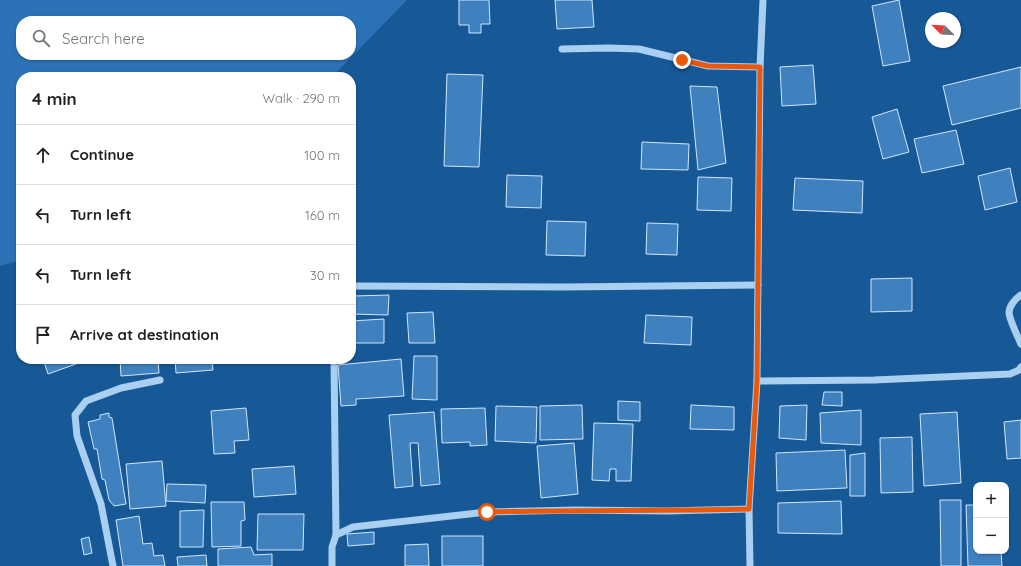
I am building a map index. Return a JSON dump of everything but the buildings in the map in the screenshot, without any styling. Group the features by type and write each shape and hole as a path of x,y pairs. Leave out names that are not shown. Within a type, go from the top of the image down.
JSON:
{"street":[{"path":"750,566 749,509 757,381 760,67 763,0"},
{"path":"562,49 639,49 708,66 760,67"},
{"path":"356,286 565,287 758,285"},
{"path":"1021,295 1011,304 1009,313 1021,344"},
{"path":"332,566 332,547 336,534 334,364"},
{"path":"757,381 874,380 1010,374 1019,370 1021,367"},
{"path":"113,566 101,504 77,436 75,416 86,401 121,388 160,380"},
{"path":"336,534 353,527 487,512 749,509"}],"shaded area":[{"path":"0,0 407,0 356,52 356,16 16,16 16,60 349,60 337,72 16,72 16,261 0,266"}],"route":[{"path":"487,512 749,509 757,381 760,67 708,66 682,60"}]}
